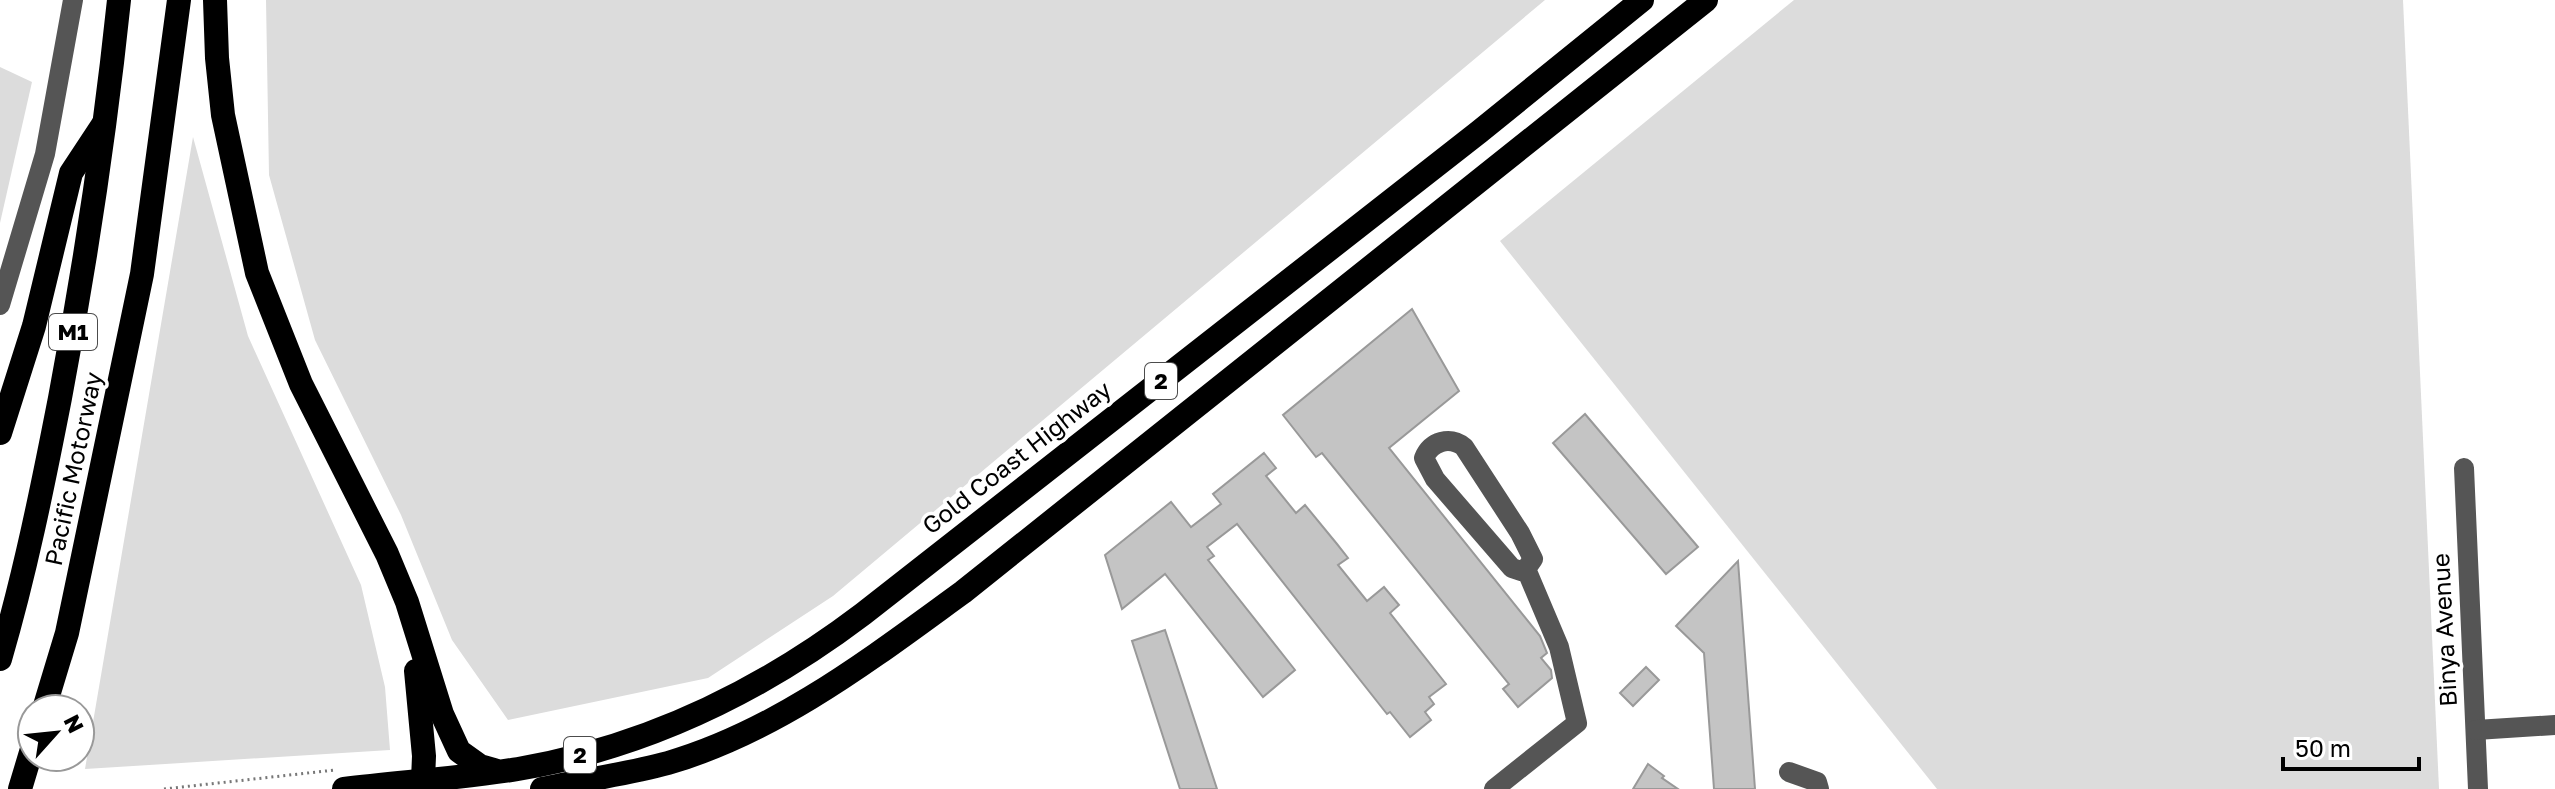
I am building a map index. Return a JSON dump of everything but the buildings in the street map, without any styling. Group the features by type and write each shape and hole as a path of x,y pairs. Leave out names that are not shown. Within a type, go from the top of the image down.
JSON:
{"highway":[{"name":"Pacific Motorway","path":"0,659 50,453 81,287 107,119 119,0"},
{"name":"Pacific Motorway","path":"49,693 67,633 142,274 179,0"},
{"path":"215,0 223,115 257,273 301,384 387,554 407,602 442,714 459,751 480,766 499,772"},
{"name":"Gold Coast Highway","path":"339,779 423,785 597,751 659,731 731,700 798,661 863,614 1454,152 1642,0"},
{"name":"2","path":"542,789 668,762 736,736 799,703 875,656 963,592 1706,0"},
{"path":"0,433 38,311 71,173 107,119"},
{"path":"407,602 420,701 423,785"},
{"path":"593,789 668,762"},
{"path":"623,789 668,762"}],"street":[{"path":"0,305 45,154 73,0"},
{"path":"1448,441 1456,441 1464,447 1528,547 1533,562 1526,569 1512,568 1435,479 1424,458 1430,448 1448,441"},
{"name":"Binya Avenue","path":"2464,468 2478,789"},
{"path":"1494,789 1577,723 1559,647 1526,569"},
{"path":"2476,730 2555,725"},
{"path":"1789,772 1817,782 1819,789"}],"path":[{"path":"164,789 339,779"}],"shaded area":[{"path":"266,0 1545,0 833,596 708,678 508,720 452,640 401,515 315,340 269,175"},
{"path":"1794,0 2403,0 2439,789 1937,789 1500,241"},
{"path":"0,67 32,82 0,223"},
{"path":"193,137 248,336 361,585 385,687 390,750 96,768 96,705"}]}
